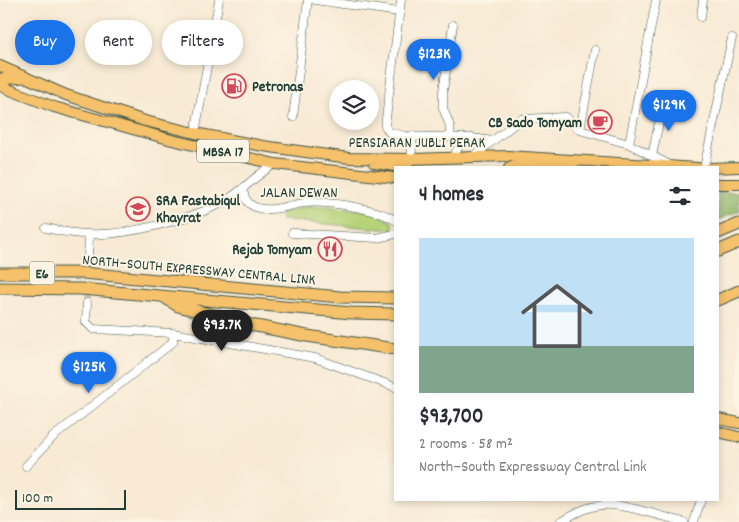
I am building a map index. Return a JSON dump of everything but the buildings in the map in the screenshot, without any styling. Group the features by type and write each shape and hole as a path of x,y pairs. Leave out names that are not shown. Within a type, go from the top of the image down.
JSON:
{"highway":[{"path":"0,79 25,77"},
{"path":"719,233 739,224"},
{"path":"719,251 739,242"},
{"name":"NORTH–SOUTH EXPRESSWAY CENTRAL LINK","path":"0,273 83,273 340,297 394,298"},
{"name":"NORTH–SOUTH EXPRESSWAY CENTRAL LINK","path":"0,288 81,289 394,314"},
{"path":"719,300 739,290"},
{"path":"162,296 178,306 256,326 394,349"}],"main road":[{"name":"PERSIARAN JUBLI PERAK","path":"0,66 66,95 120,113 195,133 263,146 349,158 375,164 508,156 662,166"},
{"name":"PERSIARAN JUBLI PERAK","path":"0,86 54,107 126,128 275,164 394,178"},
{"path":"515,166 562,166 587,160"},
{"path":"719,168 739,167"},
{"path":"719,184 739,184"},
{"path":"719,419 739,423"},
{"path":"719,432 739,437"}],"street":[{"path":"195,133 219,0"},
{"path":"292,117 308,0"},
{"path":"315,0 399,12"},
{"path":"401,0 385,126 389,132 395,135 493,141"},
{"path":"630,144 656,0"},
{"path":"701,17 703,0"},
{"path":"450,137 450,126 442,108 453,25"},
{"path":"704,166 732,38"},
{"path":"580,130 595,50"},
{"path":"652,156 663,103"},
{"path":"472,157 521,119 566,117 580,130 630,144 672,166"},
{"path":"410,163 413,136"},
{"path":"454,158 463,138"},
{"path":"46,228 89,234 142,229 183,218 223,202 243,188 260,172 275,164"},
{"name":"JALAN DEWAN","path":"243,188 247,203 256,207 266,209 314,203 370,209 394,220"},
{"path":"292,233 377,238 394,234"},
{"path":"88,257 89,234"},
{"path":"87,303 86,322 93,329 174,332 315,358 394,387"},
{"path":"26,466 52,437 173,342 174,332"},
{"path":"694,522 701,501"},
{"path":"560,522 589,508 605,505 620,506 684,522"}],"green space":[{"path":"719,192 739,192 739,211 719,220"},
{"path":"311,206 372,211 393,223 393,230 281,220 281,213"}],"tunnel":[{"path":"87,303 88,257"}],"place":[{"name":"Petronas","path":"234,86"},
{"name":"CB Sado Tomyam","path":"600,122"},
{"name":"SRA Fastabiqul Khayrat","path":"138,209"},
{"name":"Rejab Tomyam","path":"330,249"}]}
